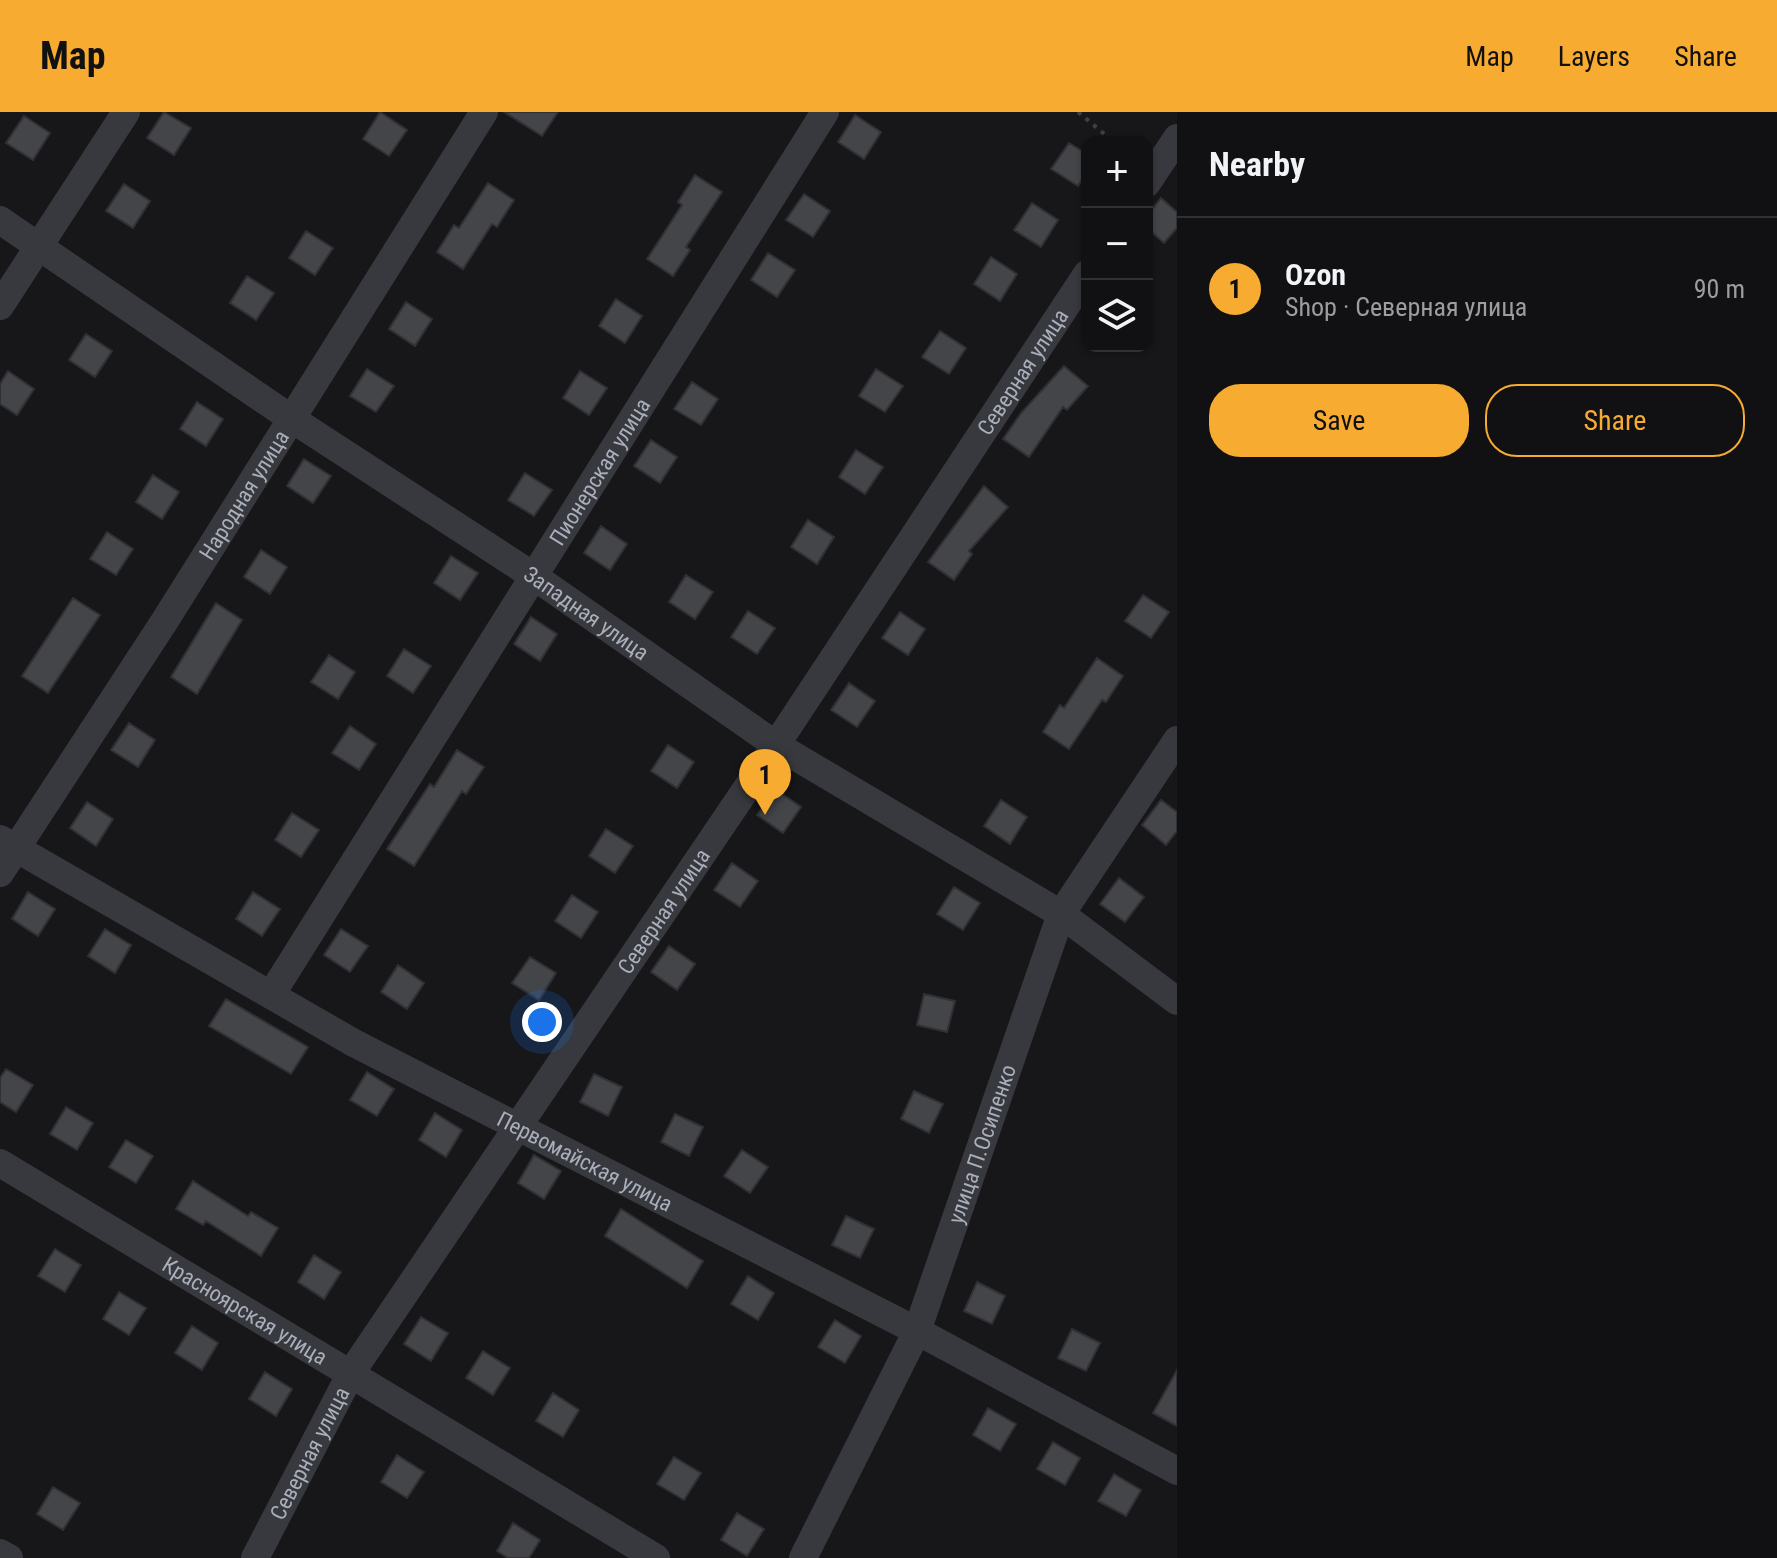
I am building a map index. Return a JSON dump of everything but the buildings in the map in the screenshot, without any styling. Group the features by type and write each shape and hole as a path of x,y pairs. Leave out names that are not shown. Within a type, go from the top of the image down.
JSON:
{"street":[{"path":"0,306 126,112"},
{"name":"Народная улица","path":"0,873 8,844 164,622 484,112"},
{"name":"Пионерская улица","path":"271,995 825,112"},
{"path":"1153,174 1177,138"},
{"name":"Западная улица","path":"0,220 292,419 535,577 776,745 1061,914 1177,1001"},
{"name":"Северная улица","path":"255,1558 351,1373 776,745 1083,280"},
{"name":"улица П.Осипенко","path":"803,1558 917,1331 1061,914 1177,740"},
{"name":"Первомайская улица","path":"8,844 354,1043 917,1331 1177,1471"},
{"name":"Красноярская улица","path":"0,1163 656,1558"},
{"path":"0,1553 9,1558"}],"path":[{"path":"1078,112 1107,136"}],"place":[{"name":"Ozon","path":"765,815"}]}
